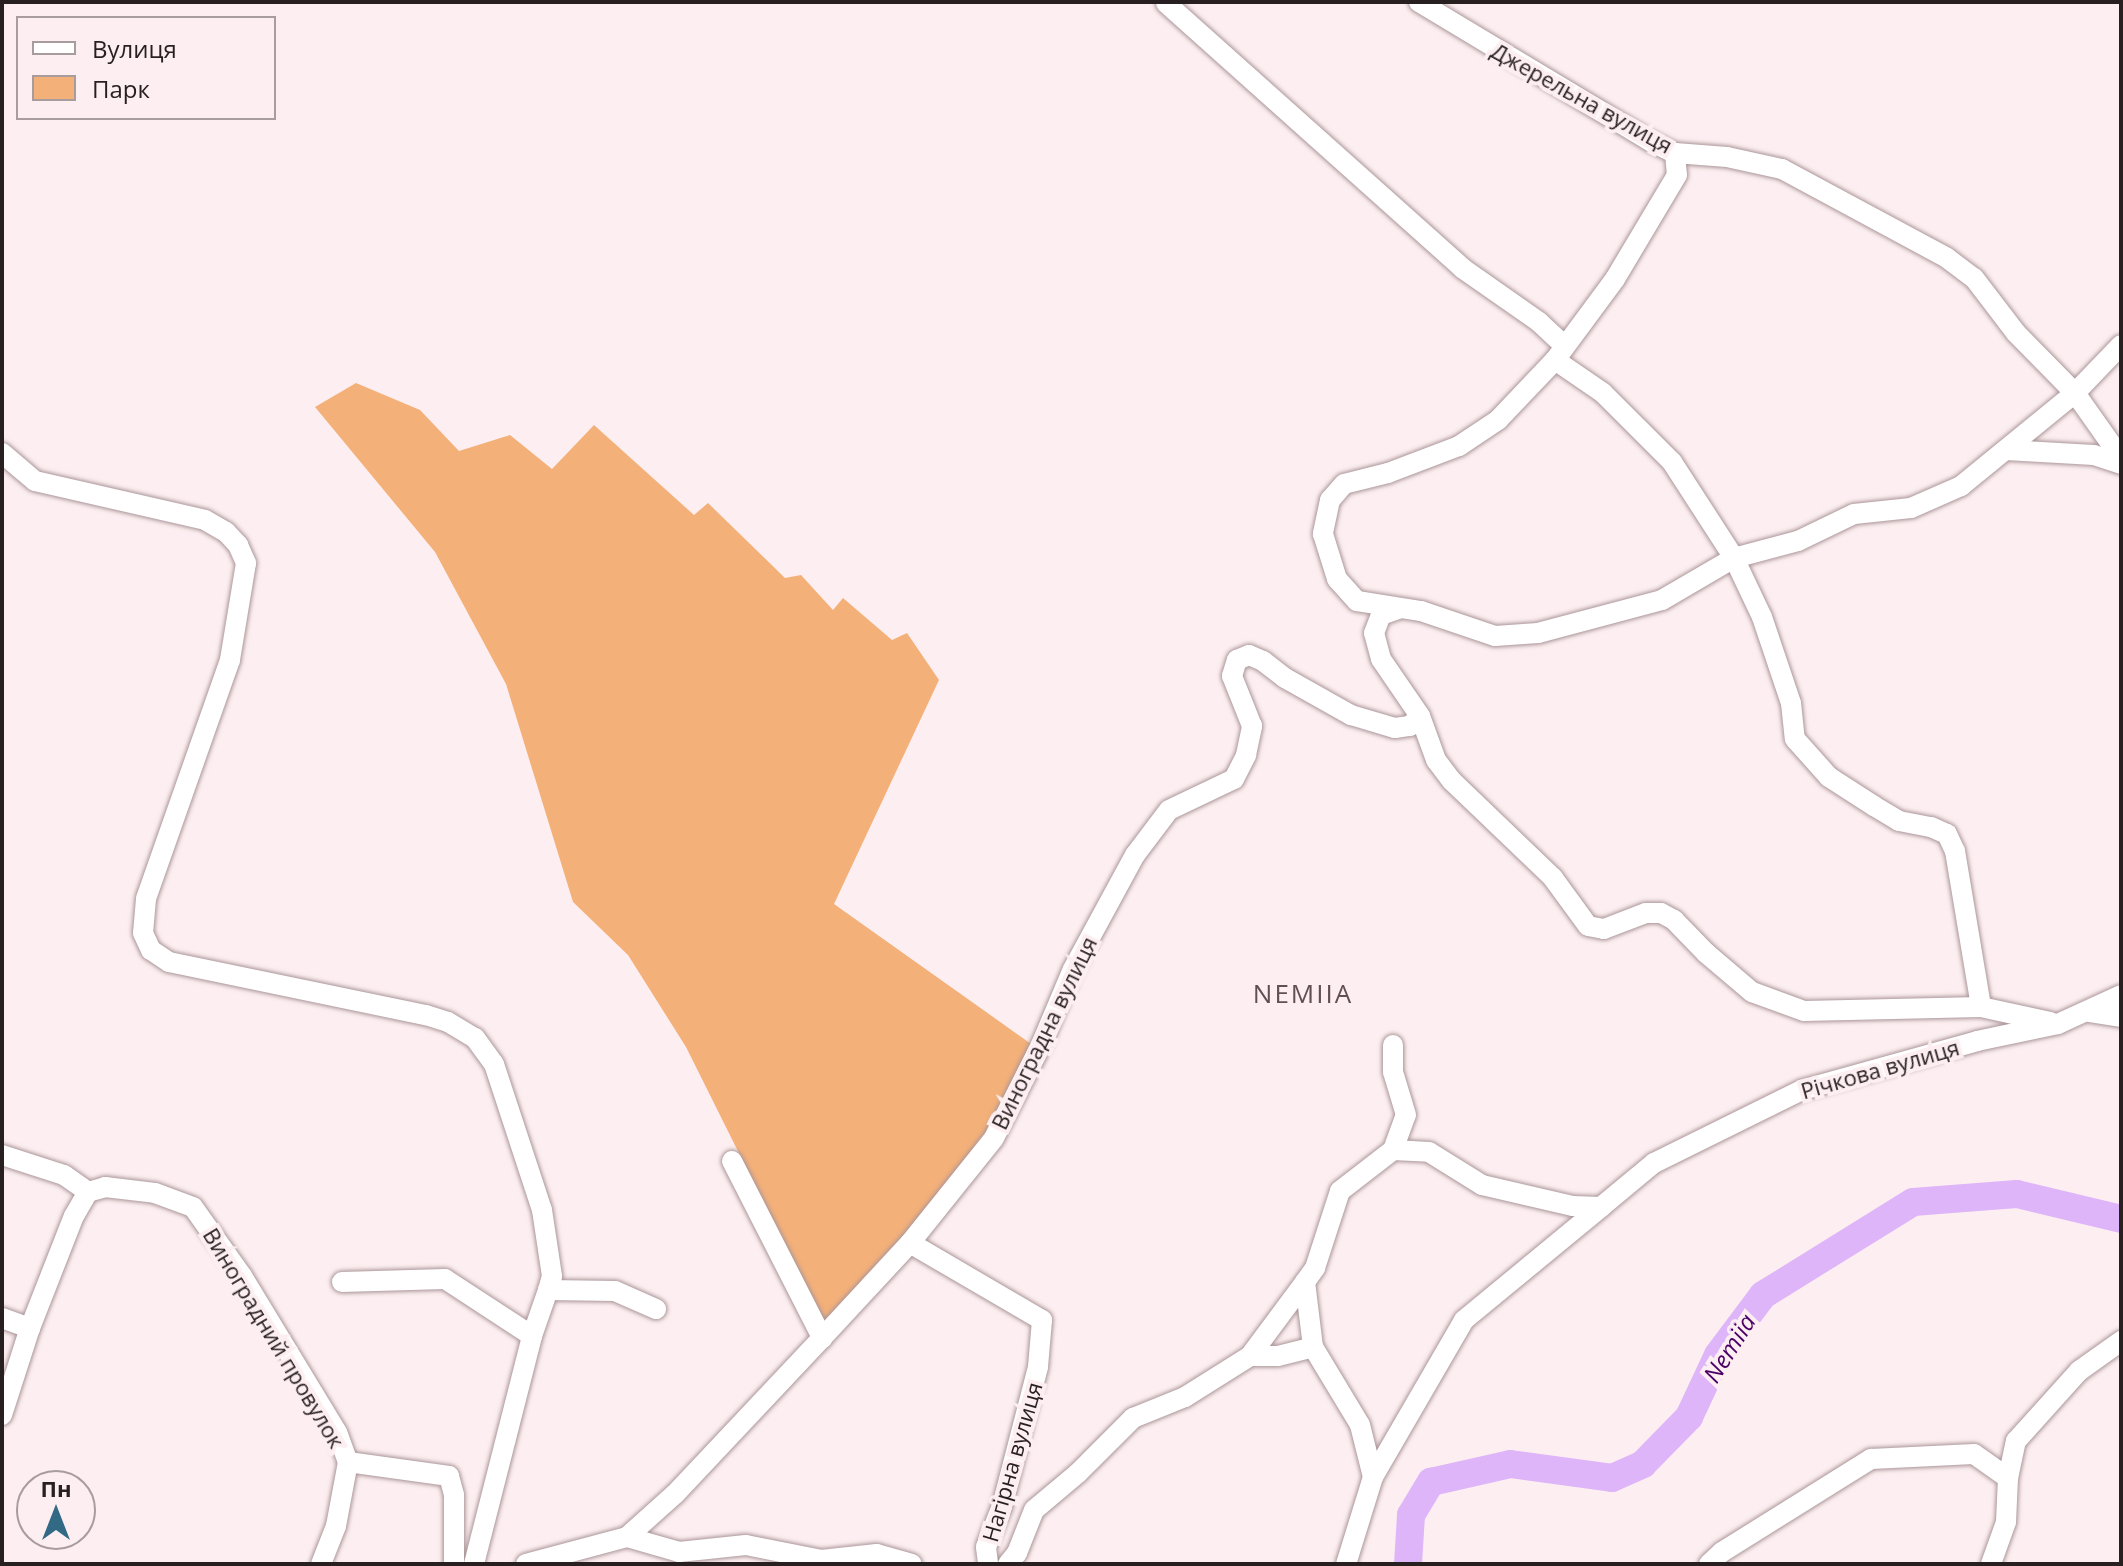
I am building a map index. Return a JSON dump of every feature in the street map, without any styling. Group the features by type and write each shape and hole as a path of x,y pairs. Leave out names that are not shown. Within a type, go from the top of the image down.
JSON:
{"street":[{"name":"Джерельна вулиця","path":"1419,2 1652,142 1675,153 1727,157 1782,169 1947,258 1974,278 2016,333 2075,393 2121,461"},
{"path":"1166,3 1559,352 1672,462 1734,558 1762,617 1786,688 1795,739 1829,777 1874,806 1899,821 1931,827 1947,834 1955,851 1981,1007"},
{"path":"1675,153 1677,175 1673,184 1615,279 1559,352 1498,420 1459,446 1388,473 1344,484 1330,500 1323,534 1337,579 1357,601 1421,611 1495,636 1538,633 1662,600 1734,558 1798,541 1854,514 1911,508 1961,486 2075,393 2121,345"},
{"name":"Джерельна вулиця","path":"2006,450 2094,455 2121,461"},
{"path":"2,453 35,481 205,520 226,532 238,545 246,563 230,660 146,899 143,933 151,950 169,962 448,1022 475,1038 494,1064 542,1210 552,1276 532,1336 474,1564"},
{"path":"1398,609 1381,615 1374,633 1381,659 1420,716 1436,760 1452,781 1553,878 1588,926 1604,929 1646,913 1661,913 1674,920 1706,953 1752,992 1804,1011 1981,1007 2058,1024"},
{"name":"Виноградна вулиця","path":"526,1564 627,1537 675,1494 910,1243 994,1138 1041,1045 1073,969 1135,855 1169,810 1234,779 1246,755 1252,726 1232,676 1237,660 1249,655 1351,715 1375,724 1410,726 1420,716"},
{"name":"Річкова вулиця","path":"1346,1564 1373,1477 1464,1320 1654,1163 1802,1090 1977,1041 2058,1024 2090,1012 2121,995"},
{"name":"Річкова вулиця","path":"2090,1012 2121,1017"},
{"path":"1393,1045 1393,1072 1406,1115 1393,1150 1429,1152 1482,1185 1573,1206 1601,1207"},
{"name":"Нагірна вулиця","path":"1008,1564 1017,1553 1034,1510 1078,1473 1133,1418 1185,1397 1250,1356 1315,1268 1340,1191 1393,1150"},
{"path":"2,1155 64,1175 88,1192 74,1216 30,1328 2,1415"},
{"path":"732,1161 822,1338"},
{"name":"Виноградний провулок","path":"88,1192 105,1187 155,1193 193,1207 274,1328 337,1432 348,1462 336,1526 321,1564"},
{"name":"Нагірна вулиця","path":"910,1243 1042,1320 1038,1367 1002,1506 986,1547 988,1564"},
{"path":"342,1282 445,1279 532,1336"},
{"path":"1305,1282 1313,1347 1360,1425 1373,1477"},
{"path":"548,1290 615,1291 656,1309"},
{"path":"2,1318 30,1328"},
{"path":"1991,1564 2006,1522 2008,1478 2016,1441 2079,1371 2121,1341"},
{"path":"1250,1356 1278,1356 1313,1347"},
{"path":"1709,1564 1722,1552 1871,1459 1974,1454 2008,1478"},
{"path":"348,1462 449,1476 454,1495 454,1564"},
{"path":"627,1537 708,1557 746,1545 821,1560 877,1554 912,1564"}],"green space":[{"path":"356,383 420,410 459,451 510,435 552,469 594,425 694,515 708,503 785,578 801,575 833,610 843,598 892,640 907,633 939,680 834,904 1034,1046 988,1131 913,1231 824,1324 686,1047 628,955 573,902 506,684 435,552 315,407"}],"waterway":[{"name":"Nemiia","path":"1408,1564 1411,1515 1431,1482 1510,1464 1612,1478 1643,1464 1689,1417 1718,1355 1763,1295 1913,1202 2017,1194 2121,1219"}],"district":[{"name":"NEMIIA","path":"1303,994"}]}
